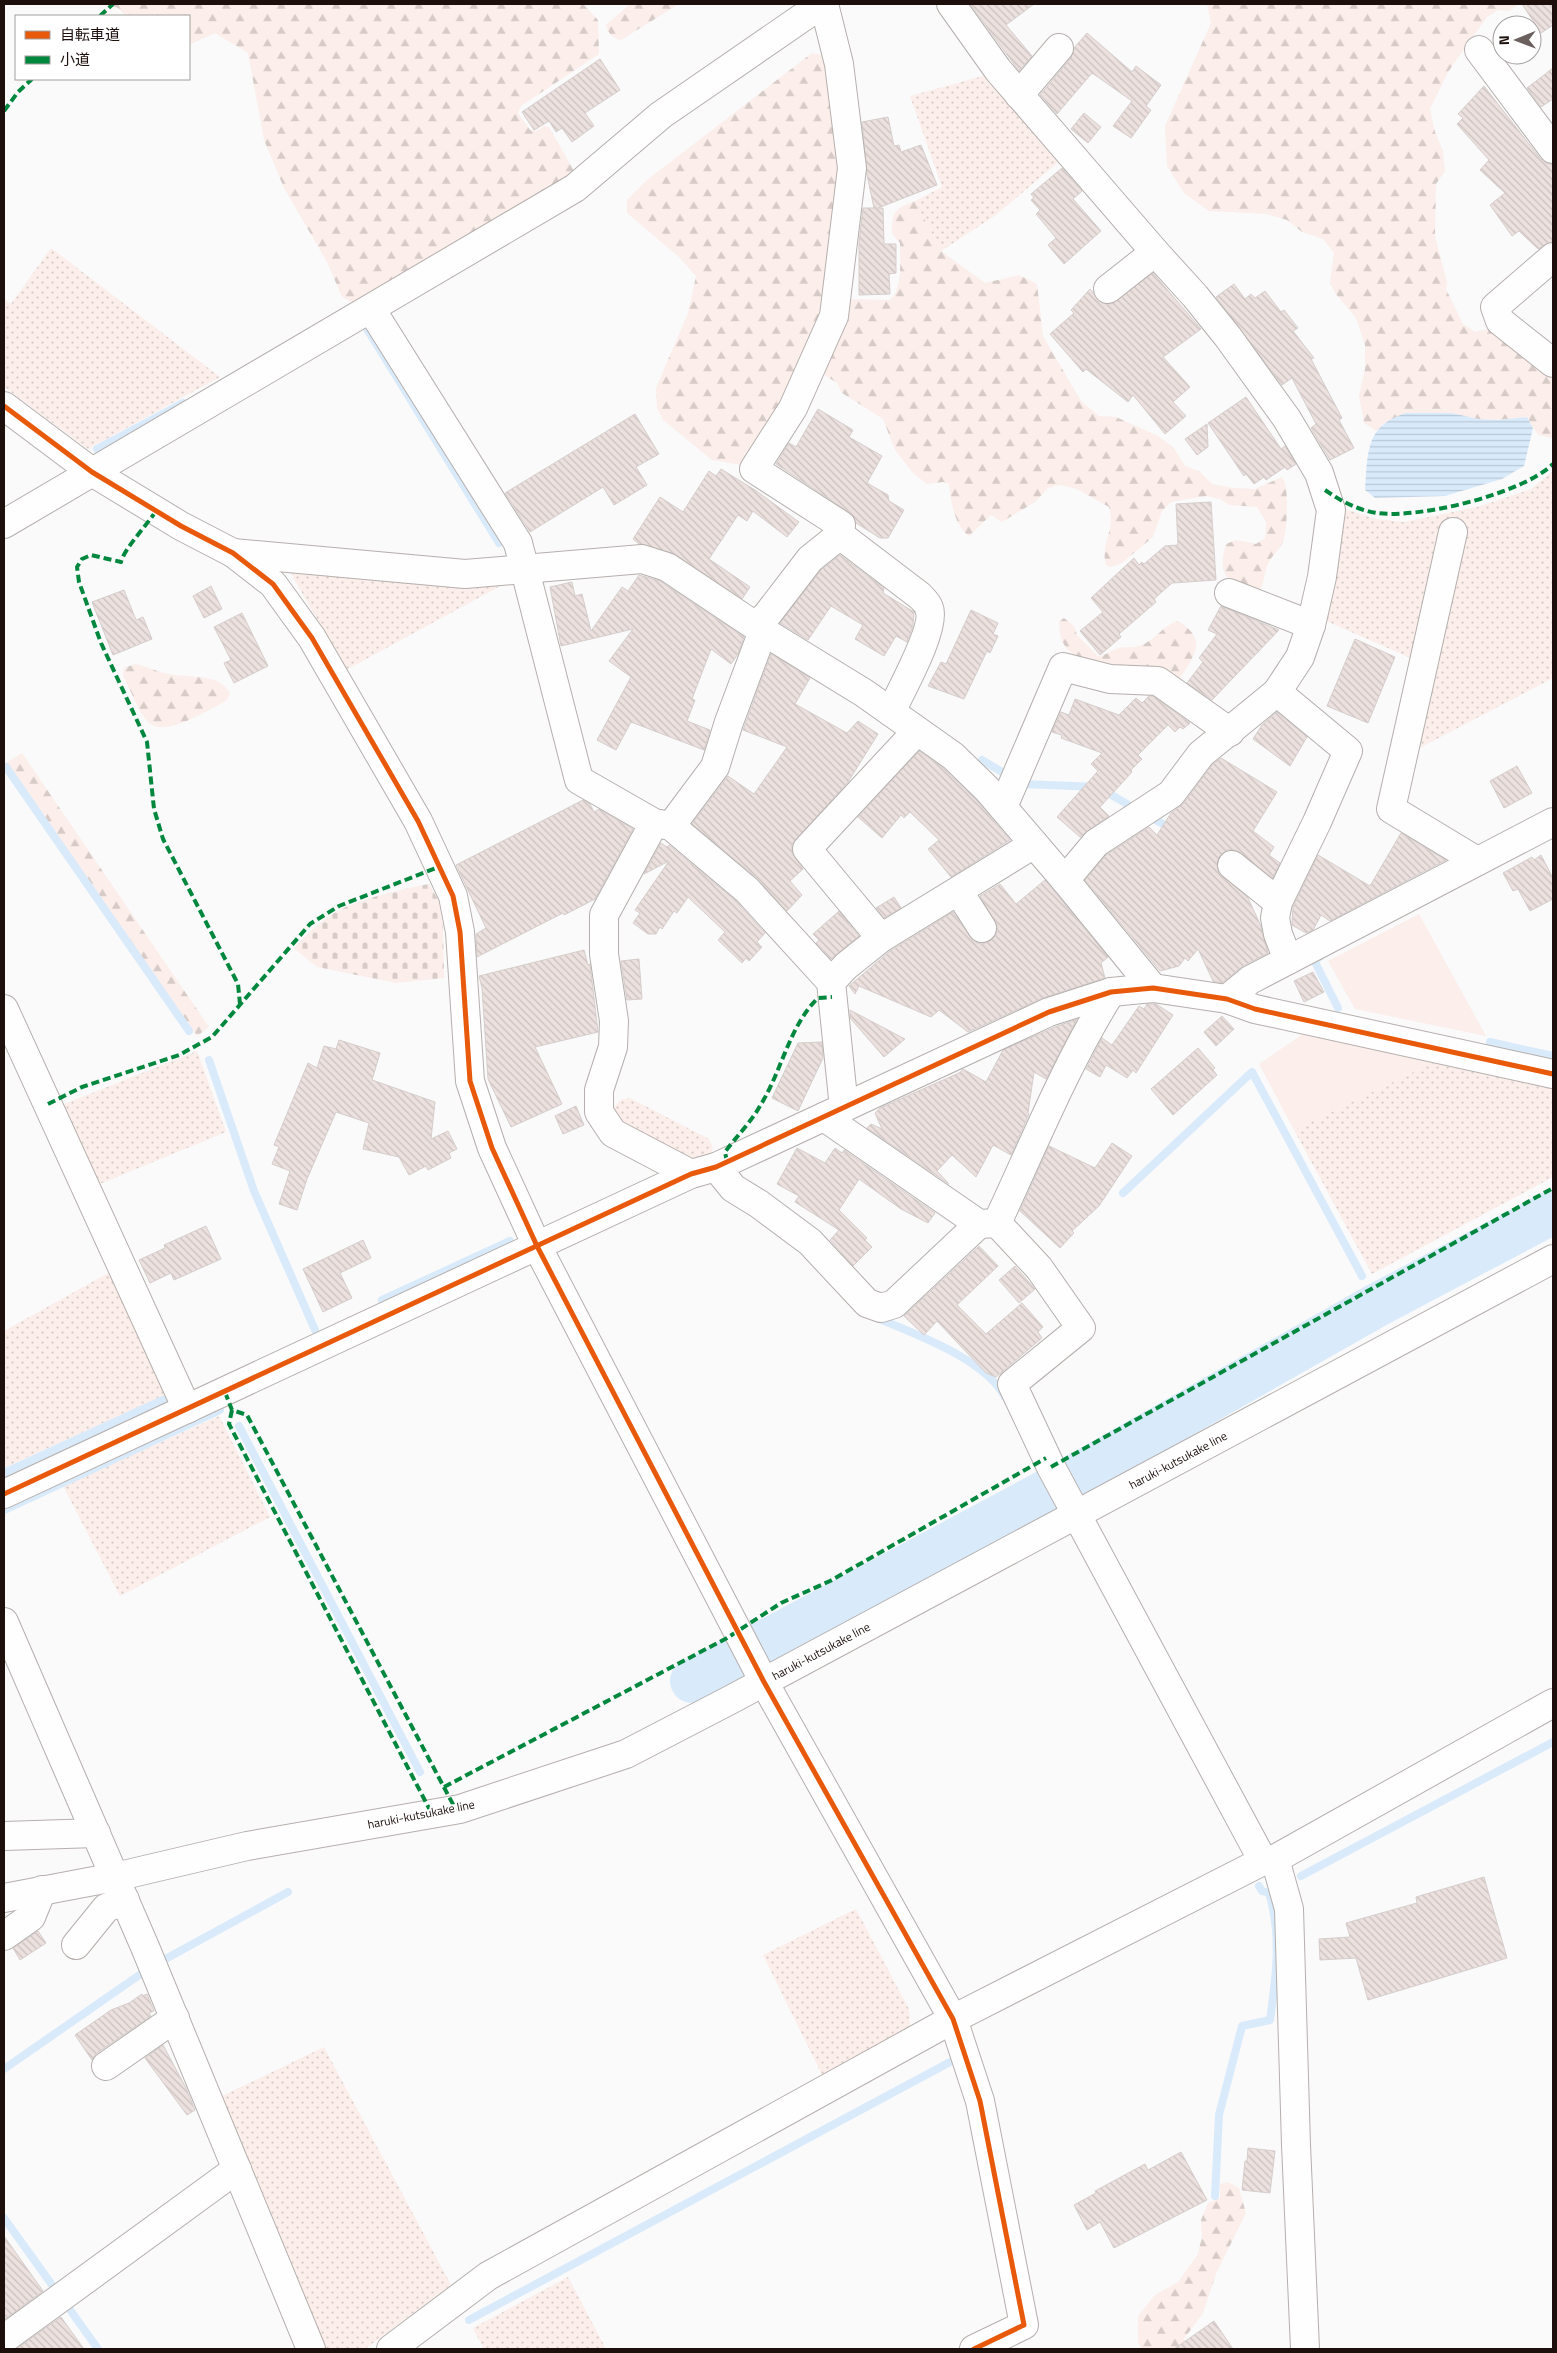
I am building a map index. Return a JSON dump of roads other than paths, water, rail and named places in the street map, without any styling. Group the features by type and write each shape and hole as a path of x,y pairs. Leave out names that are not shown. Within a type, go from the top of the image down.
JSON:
{"street":[{"path":"4,524 575,188 661,115 823,4 839,64 852,168 834,316 794,408 754,469 842,525 840,535 810,559 767,615 760,628 714,767 663,825 604,915 604,954 614,1021 614,1046 600,1090 599,1112 613,1133 703,1171 759,1204 810,1242 868,1303 881,1308 894,1304 988,1224 1067,1076 1098,1013 1111,992"},
{"path":"951,4 998,70 1195,296 1228,337 1287,420 1319,473 1331,510 1322,577 1311,625 1300,657 1277,692 1201,754 1171,794 1096,842 1065,880"},
{"path":"1020,95 1059,48"},
{"path":"1479,50 1553,149"},
{"path":"1108,290 1155,252"},
{"path":"1553,257 1495,307 1500,321 1553,363"},
{"path":"371,309 518,543 579,780 663,825 748,890 831,982 834,1112"},
{"path":"4,406 92,472 181,526 233,553 273,584 312,638 418,820 441,866 452,896 460,932 470,1081 492,1148 537,1246 764,1682 953,2020 980,2101 1024,2325 974,2349"},
{"path":"1453,532 1391,810 1478,861"},
{"path":"840,535 920,596 930,608 930,624 925,638 891,712"},
{"path":"233,553 465,574 495,572 524,567 642,559 668,567 760,628 820,664 954,756 1003,807 1153,988"},
{"path":"1229,593 1311,625"},
{"path":"1003,807 1063,667 1110,679 1158,681 1230,732"},
{"path":"1277,692 1348,751 1317,822 1278,902 1275,918 1278,934 1288,960"},
{"path":"882,938 807,849 917,731"},
{"path":"1227,999 1250,980 1553,822"},
{"path":"831,982 846,966 882,938 1034,844"},
{"path":"1232,865 1278,902"},
{"path":"959,892 982,928"},
{"path":"4,1494 537,1246 834,1112 1049,1012 1111,992 1153,988 1227,999 1255,1009 1553,1074"},
{"path":"4,1009 187,1409"},
{"path":"834,1112 988,1224 1039,1268 1081,1328 1012,1384 1051,1467 1076,1514 1269,1860 1289,1909 1295,2135 1305,2349"},
{"name":"haruki-kutsukake line","path":"4,1898 42,1890 120,1888 247,1846 460,1809 626,1754 1553,1259"},
{"path":"4,1622 159,1980 312,2349"},
{"path":"391,2349 488,2276 953,2020 1269,1860 1553,1703"},
{"path":"4,1836 96,1833"},
{"path":"76,1945 120,1888"},
{"path":"4,1936 31,1917 42,1890"},
{"path":"106,2066 175,2018"},
{"path":"4,2339 237,2169"}],"water":[{"path":"1405,413 1452,413 1478,419 1499,420 1527,417 1533,428 1524,466 1502,479 1445,496 1375,498 1365,490 1370,445 1373,437 1384,424"}],"waterway":[{"path":"367,329 499,543"},
{"path":"97,449 183,403"},
{"path":"982,760 1007,775"},
{"path":"4,768 6,767 189,1031"},
{"path":"1022,784 1098,787 1132,807"},
{"path":"1152,818 1172,829"},
{"path":"1320,957 1314,960 1338,1008"},
{"path":"1490,1042 1553,1056"},
{"path":"209,1060 254,1191 315,1330"},
{"path":"1123,1193 1252,1072 1362,1276"},
{"path":"692,1681 1083,1472 1377,1305 1553,1212"},
{"path":"382,1300 510,1241"},
{"path":"877,1318 929,1340 966,1360 995,1383 1005,1397"},
{"path":"4,1473 163,1400"},
{"path":"4,1510 220,1410"},
{"path":"239,1426 420,1772"},
{"path":"1301,1876 1553,1742"},
{"path":"1259,1886 1262,1891 1269,1893 1273,1891"},
{"path":"158,1963 288,1892"},
{"path":"1215,2196 1219,2115 1242,2026 1270,2020 1276,1972 1277,1941 1269,1893"},
{"path":"4,2069 148,1969"},
{"path":"469,2320 950,2062"},
{"path":"4,2218 55,2289"},
{"path":"68,2307 98,2349"}]}
